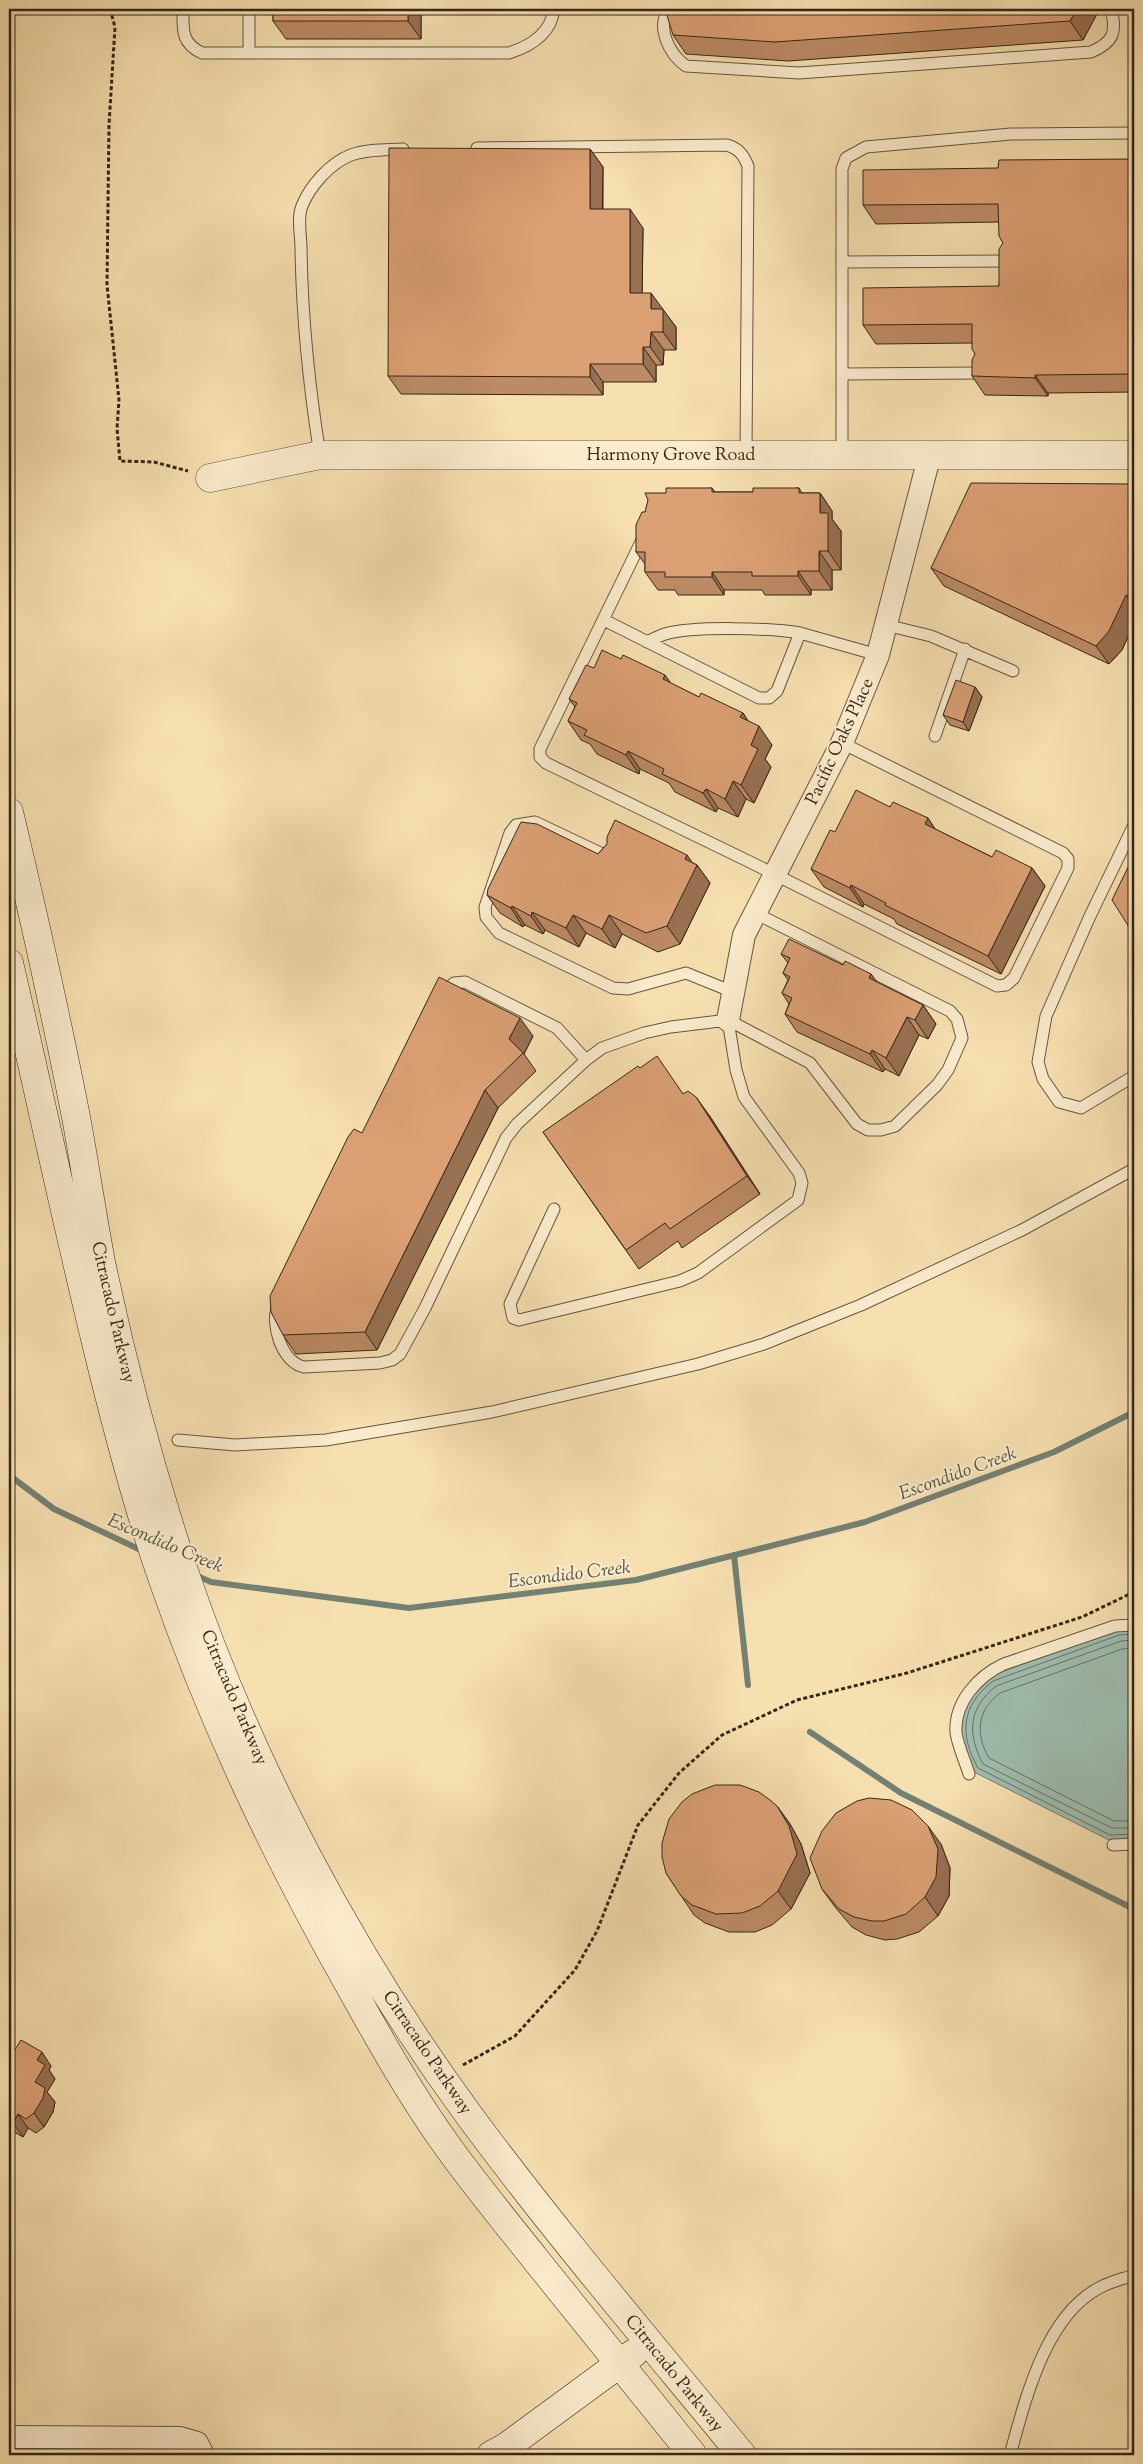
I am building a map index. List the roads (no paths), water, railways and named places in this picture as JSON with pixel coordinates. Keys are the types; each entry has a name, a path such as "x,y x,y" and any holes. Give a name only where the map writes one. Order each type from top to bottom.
{"main road":[{"name":"Harmony Grove Road","path":"210,478 320,455 1134,455"},
{"name":"Citracado Parkway","path":"9,812 42,951 76,1119 163,1582 196,1670 238,1768 318,1930 399,2073 450,2149 693,2455"},
{"name":"Citracado Parkway","path":"9,963 85,1298 144,1483 186,1576 219,1663 265,1769 301,1842 347,1925 400,2014 442,2076 515,2175 742,2455"},
{"path":"490,2455 506,2447 649,2341"}],"street":[{"name":"Pacific Oaks Place","path":"728,1020 744,935 842,743 878,655 930,454"},
{"path":"9,2437 180,2438 197,2443 203,2455"}],"lane":[{"path":"183,9 183,29 186,40 192,48 202,53 509,53 525,48 538,39 548,27 554,9"},
{"path":"249,9 249,53"},
{"path":"670,9 663,21 663,30 674,55 686,66 799,73 1092,52 1102,47 1111,38 1116,26 1111,9"},
{"path":"842,454 842,169 846,158 860,149 1011,134 1134,134"},
{"path":"461,149 726,145 736,148 744,155 748,166 746,454"},
{"path":"320,455 311,396 302,300 300,208 313,187 330,169 350,155 372,150 411,149"},
{"path":"842,262 1008,261"},
{"path":"842,374 980,373"},
{"path":"649,526 540,749 540,757 546,764 750,862 774,876 997,986 1006,985 1014,978 1068,868 1068,859 1063,853 842,743"},
{"path":"604,620 759,698 769,698 777,691 800,633"},
{"path":"886,625 931,636 965,648 1013,671"},
{"path":"648,642 665,634 684,630 782,630 800,633 878,655"},
{"path":"936,736 965,648"},
{"path":"612,859 535,822 516,825 510,833 485,907 486,917 499,933 613,988 628,989 686,973 733,992"},
{"path":"1134,825 1090,916 1046,1016 1038,1062 1043,1079 1059,1102 1081,1108 1134,1076"},
{"path":"282,1294 274,1321 288,1359 295,1365 304,1367 380,1363 392,1360 400,1354 425,1308 506,1138 517,1124 586,1060 602,1048 644,1033 671,1027 728,1020 810,1063 857,1124 868,1130 881,1130 895,1126 937,1085 948,1070 962,1038 957,1019 950,1011 755,913"},
{"path":"436,1007 445,989 454,983 465,982 557,1028 586,1060"},
{"path":"554,1209 510,1304 513,1318 519,1320 680,1281 698,1273 798,1200 802,1183 799,1173 744,1097 736,1070 728,1020"},
{"path":"178,1440 235,1445 335,1439 492,1412 698,1364 764,1344 861,1305 1022,1230 1134,1169"},
{"path":"969,1774 956,1734 957,1722 970,1689 988,1672 1004,1664 1115,1626 1134,1625"},
{"path":"1113,1845 1134,1844"},
{"path":"1010,2455 1022,2412 1054,2330 1074,2308 1098,2288 1134,2275"}],"water":[{"path":"1134,1629 1134,1839 1109,1840 974,1772 960,1738 960,1726 964,1708 974,1690 990,1676 1119,1630"}],"waterway":[{"name":"Escondido Creek","path":"195,1575 211,1582 409,1608 636,1580 865,1522 1054,1452 1134,1412"},
{"name":"Escondido Creek","path":"9,1475 54,1509 145,1552"},
{"path":"734,1555 748,1685"},
{"path":"810,1732 901,1793 1134,1909"}]}
